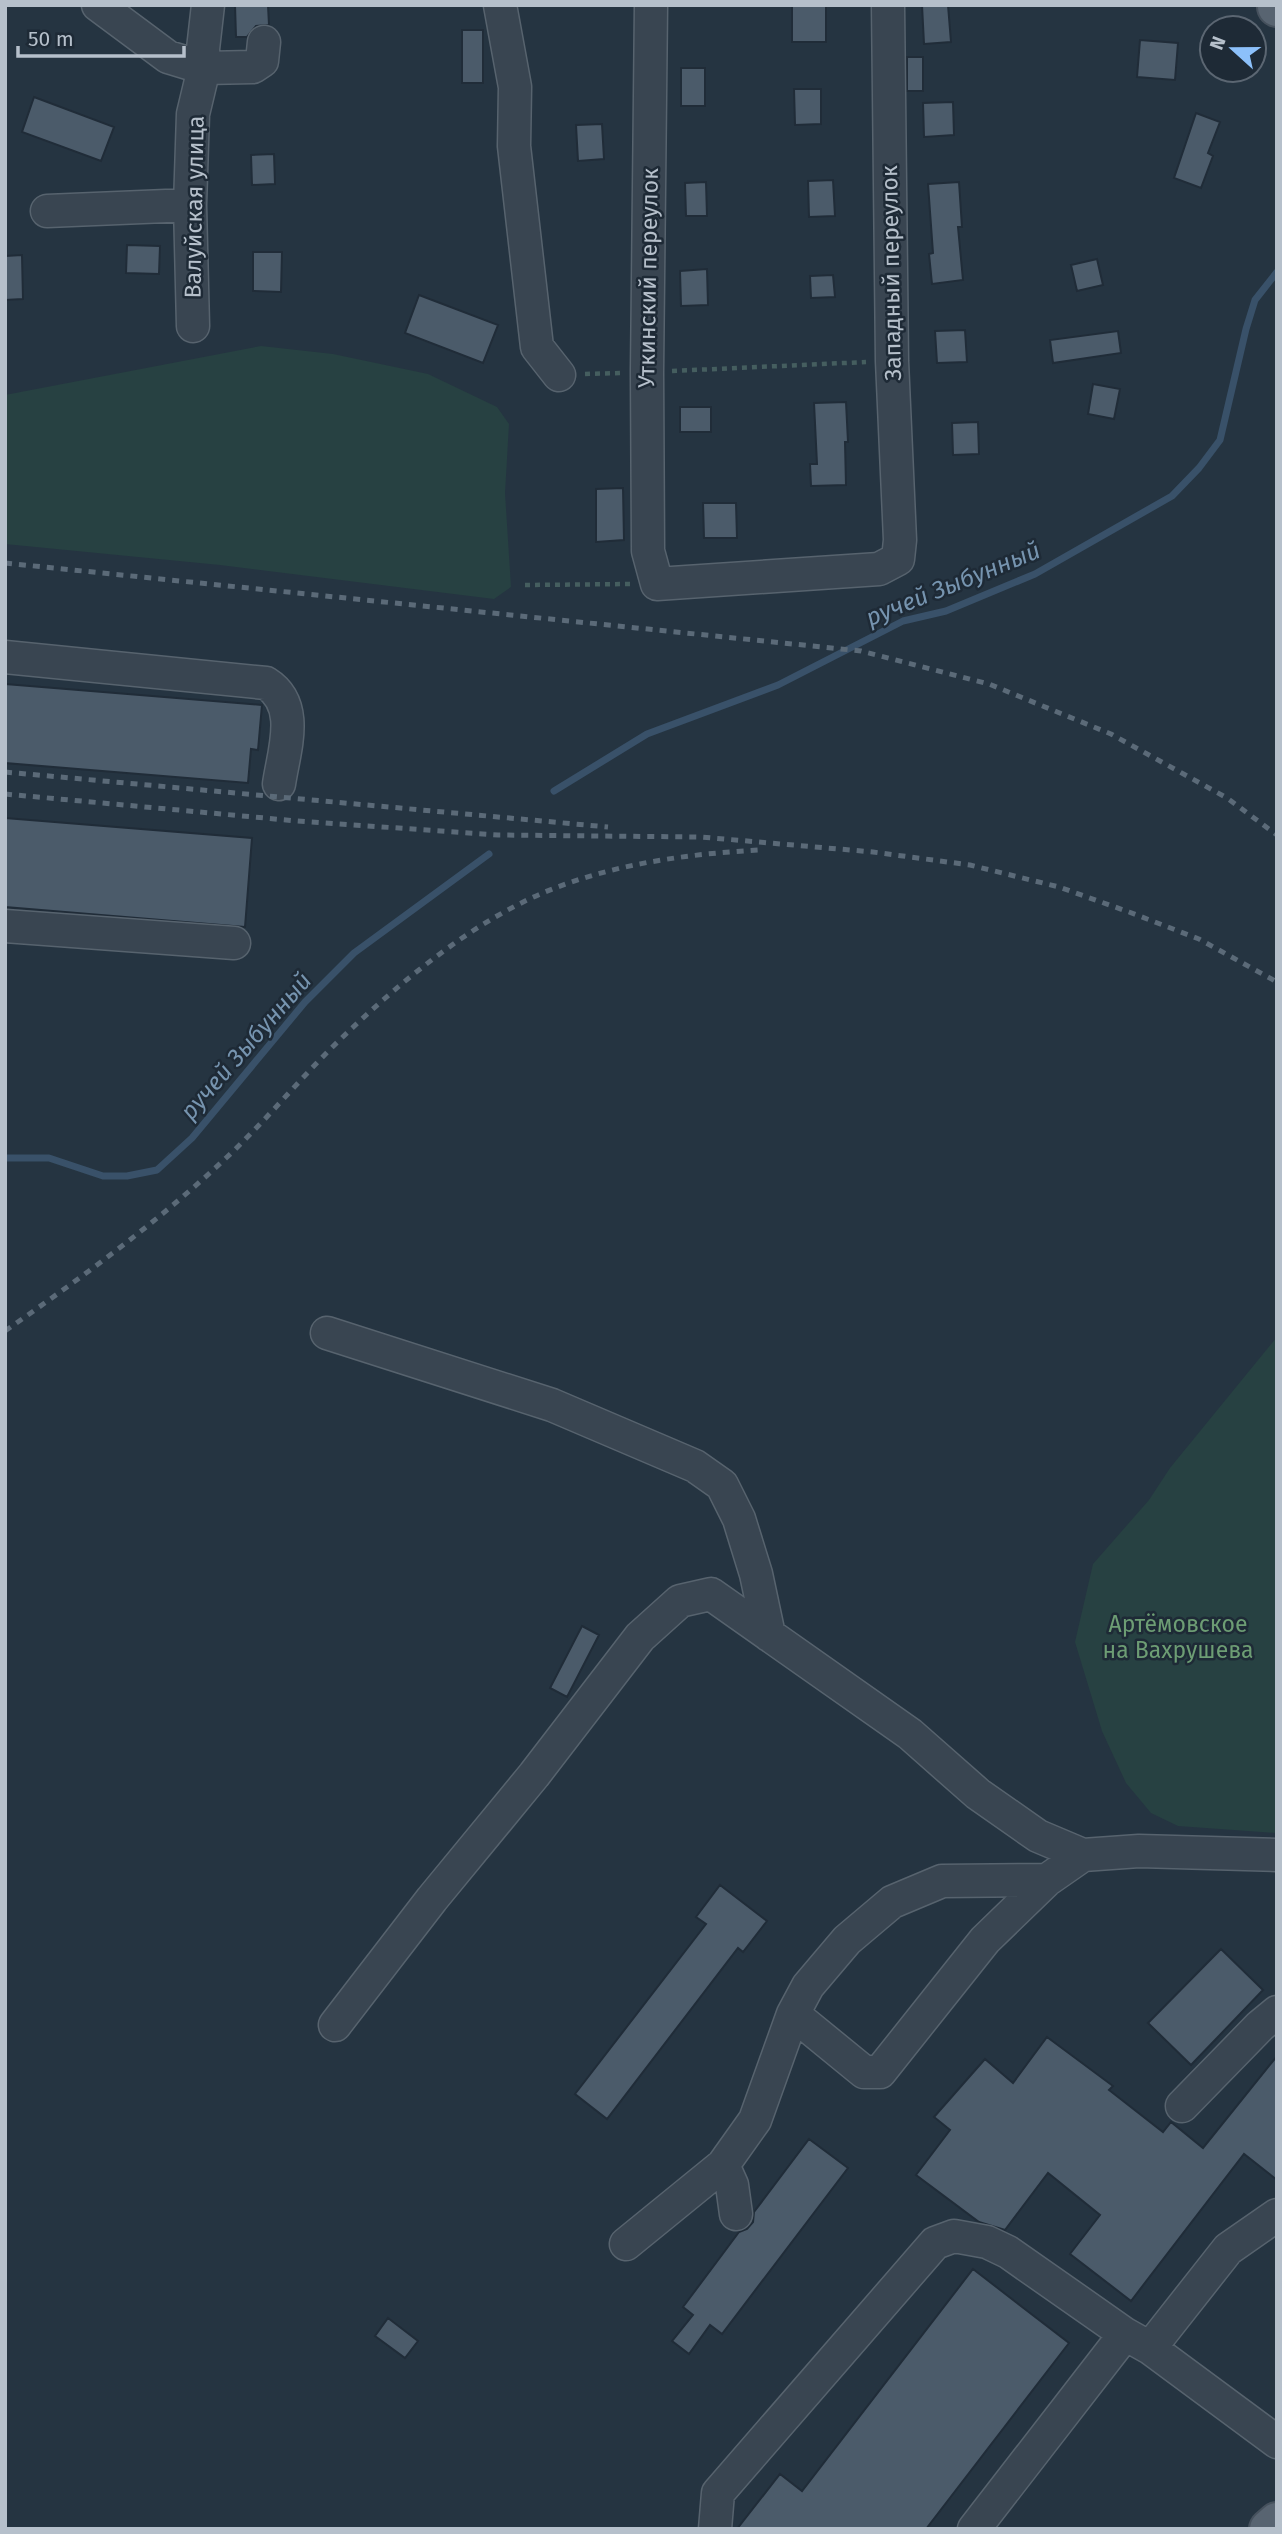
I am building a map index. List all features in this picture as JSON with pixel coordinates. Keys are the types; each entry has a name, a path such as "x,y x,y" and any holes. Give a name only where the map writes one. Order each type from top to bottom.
{"main road":[{"path":"1269,2529 1277,2522"}],"street":[{"path":"98,5 168,57 204,68 253,67 262,61 264,42"},
{"name":"Валуйская улица","path":"193,326 190,205 193,114 204,68 203,49 208,5"},
{"path":"500,5 515,87 514,146 537,347 559,375"},
{"name":"Уткинский переулок","path":"651,5 648,551 657,584"},
{"name":"Западный переулок","path":"657,584 879,569 898,559 900,540 892,361 888,5"},
{"path":"47,211 190,205"},
{"path":"5,657 266,683 278,691 289,716 279,784"},
{"path":"5,926 234,943"},
{"path":"327,1333 552,1405 695,1466 722,1485 739,1519 756,1574 769,1635"},
{"path":"335,2025 432,1899 534,1776 640,1637 680,1601 711,1594 910,1734 978,1794 1038,1836 1083,1855 1139,1851 1277,1855"},
{"path":"793,2014 864,2072 880,2072 985,1940 1025,1898 1083,1855"},
{"path":"626,2244 723,2165 755,2120 793,2014 808,1986 847,1940 892,1902 942,1881 1047,1880"},
{"path":"1182,2106 1277,2012"},
{"path":"723,2165 732,2185 736,2214"},
{"path":"975,2529 1137,2341 1228,2249 1277,2215"},
{"path":"715,2529 718,2493 935,2243 954,2236 987,2242 1008,2252 1277,2442"}],"path":[{"path":"559,375 892,361"},
{"path":"525,585 657,584"}],"green space":[{"path":"261,346 333,354 428,374 497,407 509,424 505,493 511,587 494,599 220,565 5,544 5,395"},
{"name":"Артёмовское на Вахрушева","path":"1277,1337 1277,1833 1178,1826 1151,1813 1126,1783 1102,1731 1075,1642 1093,1564 1149,1500 1170,1468"}],"building":[{"path":"235,5 268,5 269,25 256,26 247,37 236,37"},
{"path":"792,5 826,5 826,42 792,42"},
{"path":"922,5 948,5 951,42 924,44"},
{"path":"462,30 483,30 483,83 462,83"},
{"path":"1140,40 1178,43 1175,80 1137,77"},
{"path":"907,57 923,57 923,91 907,91"},
{"path":"681,68 705,68 705,106 681,106"},
{"path":"794,89 821,89 821,124 795,125"},
{"path":"34,97 114,127 101,161 22,132"},
{"path":"953,102 954,135 924,137 923,103"},
{"path":"1196,113 1220,122 1208,153 1213,156 1201,188 1174,178"},
{"path":"602,124 604,159 578,161 576,125"},
{"path":"274,154 275,184 252,185 251,155"},
{"path":"833,180 835,216 809,217 808,181"},
{"path":"706,182 707,216 686,216 685,183"},
{"path":"959,182 962,227 958,227 963,280 932,284 929,254 933,253 928,184"},
{"path":"127,245 160,246 159,274 126,273"},
{"path":"253,252 282,252 281,292 253,291"},
{"path":"22,255 23,299 5,300 5,256"},
{"path":"1097,259 1103,285 1077,291 1071,265"},
{"path":"707,269 708,305 681,306 680,271"},
{"path":"833,275 835,297 811,298 810,276"},
{"path":"419,295 498,325 483,363 405,333"},
{"path":"965,330 967,362 937,363 935,331"},
{"path":"1118,331 1121,353 1053,363 1050,340"},
{"path":"1093,384 1120,389 1114,419 1088,414"},
{"path":"846,402 846,485 811,486 810,464 817,464 814,403"},
{"path":"680,407 711,407 711,432 680,432"},
{"path":"978,422 979,454 953,455 952,423"},
{"path":"623,488 624,540 596,542 596,489"},
{"path":"703,503 736,503 737,538 704,538"},
{"path":"5,684 262,705 258,750 251,749 248,783 5,763"},
{"path":"5,818 252,838 245,927 5,907"},
{"path":"582,1626 599,1635 567,1697 550,1688"},
{"path":"720,1885 767,1921 743,1952 738,1948 607,2119 575,2094 706,1924 696,1917"},
{"path":"1221,1949 1263,1990 1191,2065 1148,2023"},
{"path":"1047,2037 1113,2086 1109,2090 1163,2132 1171,2122 1203,2148 1277,2056 1277,2180 1244,2154 1131,2301 1070,2254 1100,2215 1048,2173 1005,2230 979,2222 916,2175 950,2130 934,2117 985,2059 1013,2083"},
{"path":"809,2139 848,2168 722,2334 710,2325 689,2354 672,2341 693,2315 683,2307 739,2232 747,2229 753,2222 754,2212"},
{"path":"973,2269 1069,2343 926,2529 737,2529 780,2474 802,2491"},
{"path":"388,2318 418,2341 405,2358 375,2336"}],"waterway":[{"name":"ручей Зыбунный","path":"554,791 647,734 778,685 903,621 946,611 1035,574 1172,496 1199,468 1220,440 1255,300 1277,272"},
{"name":"ручей Зыбунный","path":"5,1158 49,1158 103,1176 127,1176 157,1170 192,1138 305,1002 354,953 489,854"}],"railway":[{"path":"5,563 861,651 989,684 1111,734 1227,798 1277,835"},
{"path":"5,772 608,827"},
{"path":"5,794 297,821 498,835 701,837 873,852 970,865 1059,887 1129,912 1199,939 1277,982"},
{"path":"5,1331 90,1270 200,1182 242,1143 332,1047 370,1011 419,970 471,932 527,900 604,872 681,857 758,850"}]}
